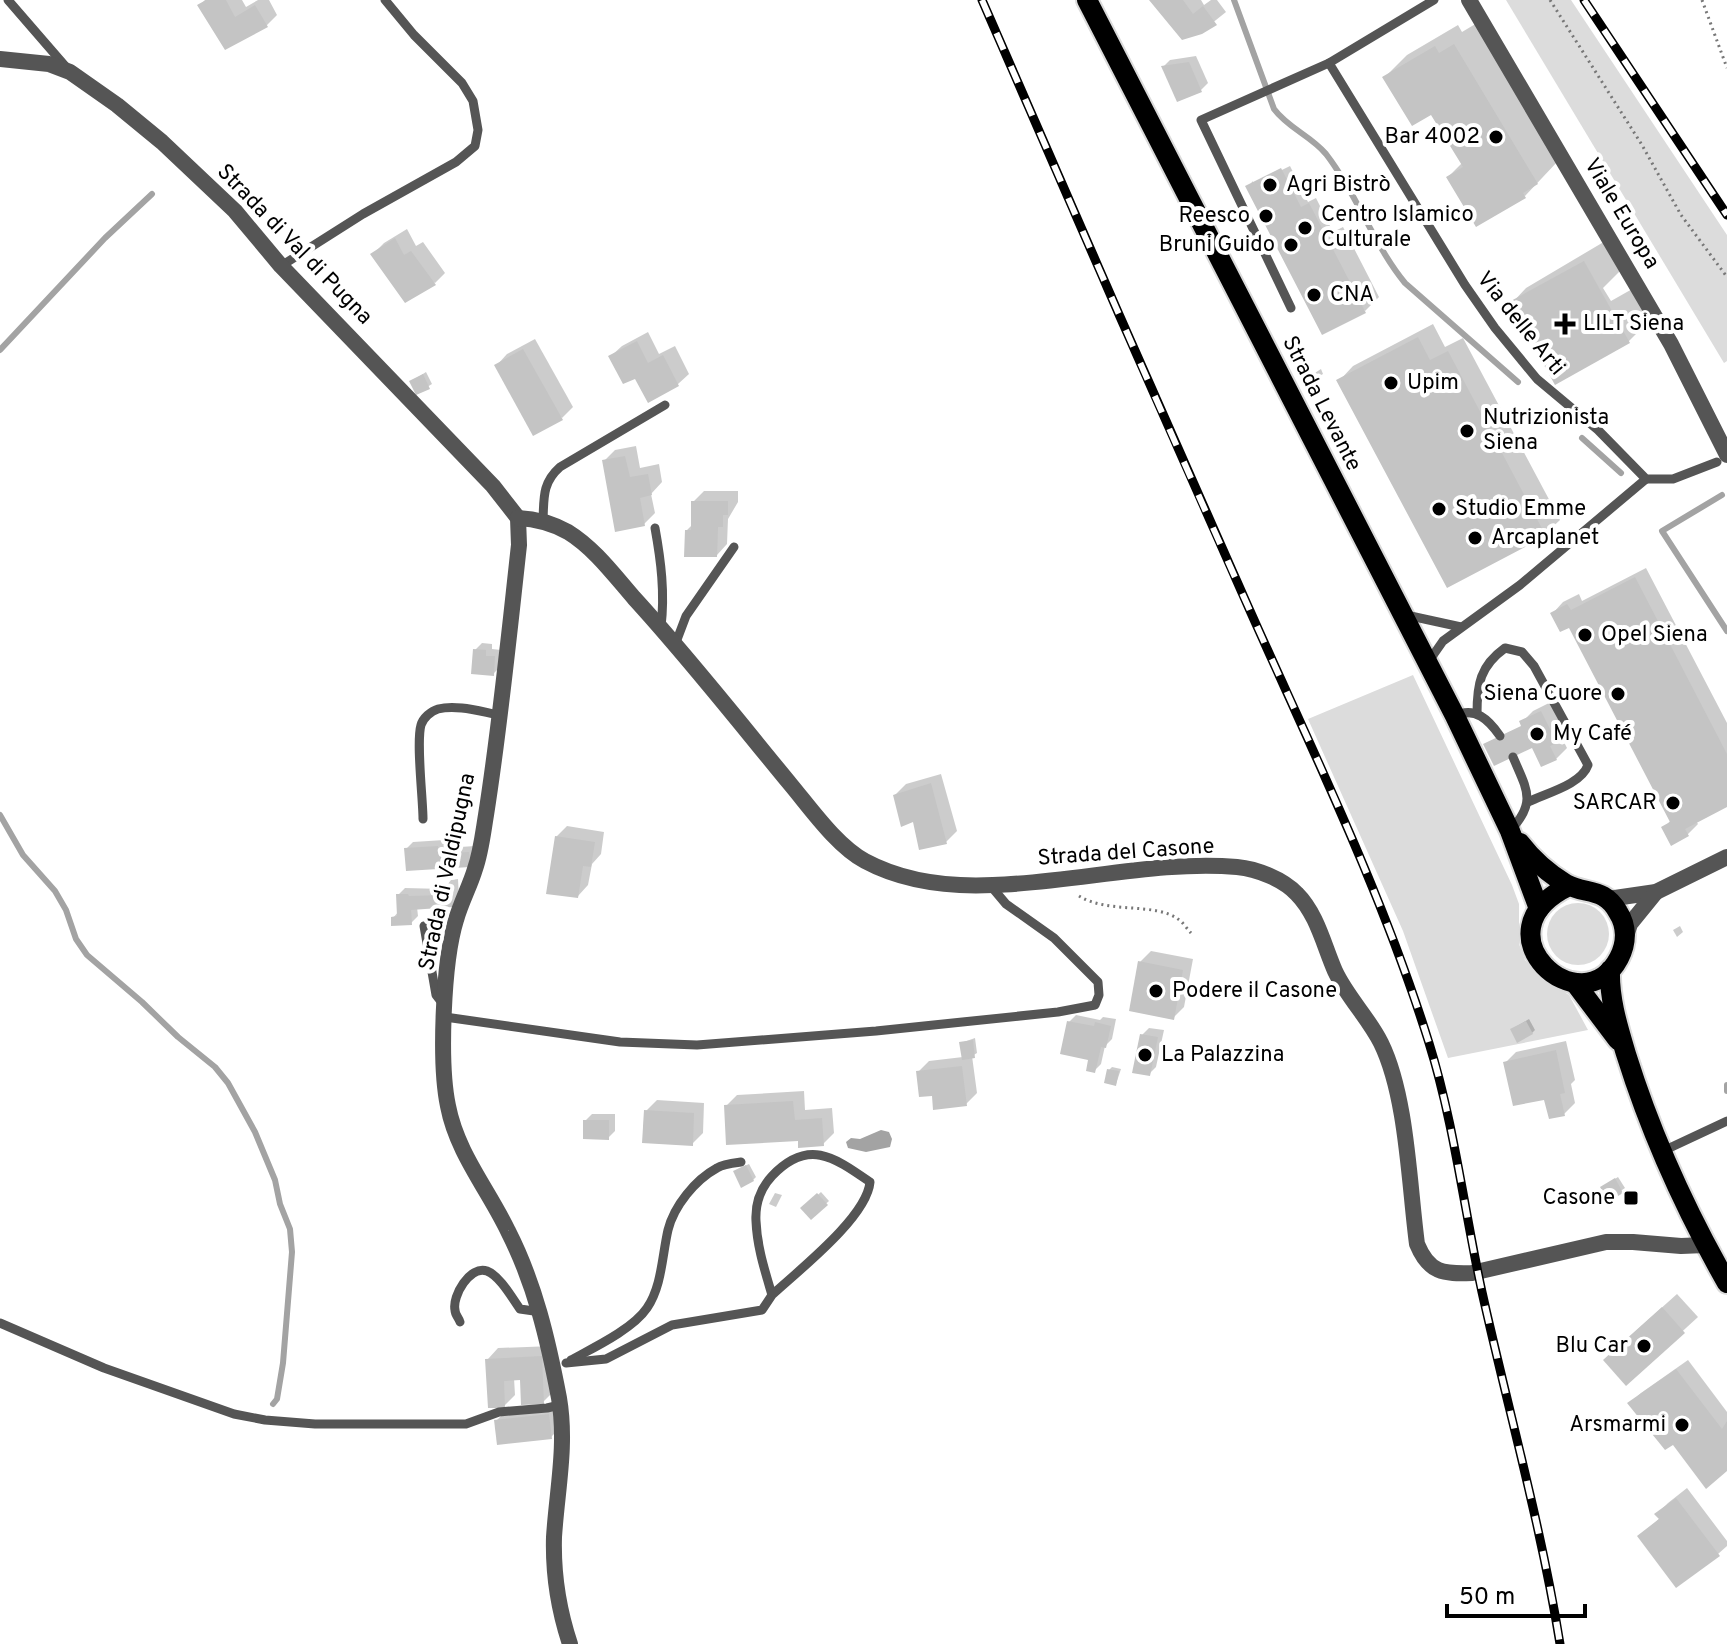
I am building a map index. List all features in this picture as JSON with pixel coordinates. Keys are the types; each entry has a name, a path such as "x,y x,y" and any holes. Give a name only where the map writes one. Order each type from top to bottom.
{"main road":[{"name":"Strada Levante","path":"1087,0 1455,716 1510,831 1539,909 1531,930 1534,953 1554,977 1575,983 1625,1050"},
{"name":"Strada Levante","path":"1510,831 1541,866 1569,886 1591,890 1608,899"},
{"path":"1539,909 1553,895 1569,886"},
{"path":"1575,983 1597,979 1610,970 1620,957 1625,941 1624,922 1608,899"},
{"name":"Strada Levante","path":"1610,970 1617,1025 1641,1101 1705,1245 1727,1283"}],"street":[{"name":"Viale Europa","path":"1469,0 1664,332 1722,453"},
{"name":"Strada di Val di Pugna","path":"0,59 49,64 70,72 162,142 235,211 281,266 480,471 518,518"},
{"name":"Strada del Casone","path":"518,518 543,521 570,533 590,549 661,627 825,826 860,859 892,875 927,882 990,885 1178,867 1240,867 1275,878 1296,893 1309,911 1341,983 1365,1013 1382,1043 1392,1070 1399,1096 1417,1244 1423,1258 1433,1269 1453,1274 1472,1273 1619,1241 1705,1245"},
{"name":"Strada di Valdipugna","path":"518,518 519,545 500,715 476,866 455,921 448,964 444,1082 455,1132 526,1270 560,1366 563,1455 554,1539 559,1602 570,1644"},
{"path":"1608,899 1656,892 1727,857"},
{"path":"1625,941 1630,924 1656,892"}],"lane":[{"path":"8,0 70,72"},
{"path":"281,266 363,214 456,162 475,146 478,130 473,101 462,83 414,35 385,0"},
{"path":"1291,308 1201,120 1329,63 1434,0"},
{"name":"Via delle Arti","path":"1329,63 1465,285 1495,328 1537,379 1598,430 1646,479"},
{"path":"543,521 544,489 549,477 560,467 665,405"},
{"path":"1427,664 1438,647 1461,627 1485,613 1529,578 1646,479 1673,479 1722,453"},
{"path":"655,528 661,563 661,627"},
{"path":"675,645 686,616 734,547"},
{"path":"1402,614 1461,627"},
{"path":"1477,714 1478,685 1487,664 1505,648 1522,652 1534,666 1588,765 1582,776 1528,802"},
{"path":"423,819 420,742 421,725 427,716 438,709 449,708 500,715"},
{"path":"1455,716 1467,712 1477,714 1486,719 1500,736"},
{"path":"1510,831 1524,814 1528,802 1513,757"},
{"path":"424,926 436,995 445,1012 632,1043 697,1045 906,1028 1058,1012 1095,1005 1099,995 1098,982 1054,938 1006,904 990,885"},
{"path":"1663,1151 1724,1123"},
{"path":"560,1366 606,1359 672,1325 762,1310 772,1295 842,1230 869,1194 870,1182 836,1159 809,1154 787,1160 760,1189 756,1220 761,1258 772,1295"},
{"path":"560,1366 638,1320 649,1306 657,1287 669,1226 683,1199 702,1178 719,1166 741,1162"},
{"path":"460,1322 455,1310 456,1297 472,1273 481,1269 491,1272 520,1309 541,1312"},
{"path":"0,1323 104,1368 234,1414 265,1420 315,1424 466,1424 499,1412 560,1405"}],"path":[{"path":"1550,0 1642,145 1681,215 1727,277"},
{"path":"1702,0 1727,68"},
{"path":"1055,881 1088,902 1165,913 1179,919 1191,933"}],"shaded area":[{"path":"1506,0 1571,0 1727,235 1727,361 1724,363"},
{"path":"1413,675 1512,885 1519,904 1519,944 1525,960 1538,975 1569,995 1588,1030 1448,1058 1403,931 1308,719"},
{"path":"1572,903 1584,903 1600,912 1607,922 1607,946 1600,956 1584,965 1572,965 1552,951 1547,940 1547,928 1561,908"},
{"path":"881,1130 889,1132 892,1139 890,1147 866,1152 848,1148 846,1142 851,1138 860,1139"}],"building":[{"path":"206,0 226,0 235,17 255,5 268,27 225,50 197,5"},
{"path":"1149,0 1183,0 1193,14 1203,6 1217,25 1182,40"},
{"path":"1454,44 1538,184 1523,193 1526,198 1476,227 1446,177 1463,167 1431,115 1412,126 1382,77 1435,46 1439,53"},
{"path":"1189,62 1202,92 1177,102 1161,66"},
{"path":"1281,168 1301,207 1309,203 1366,313 1322,335 1245,186"},
{"path":"395,238 404,255 411,251 436,285 405,303 370,254"},
{"path":"1584,261 1630,343 1555,385 1509,302"},
{"path":"1418,337 1430,360 1448,351 1546,536 1447,588 1336,380"},
{"path":"637,341 648,363 663,355 679,386 648,403 635,379 623,384 608,356"},
{"path":"523,349 563,420 533,436 494,365"},
{"path":"423,374 430,389 416,395 409,381"},
{"path":"625,456 630,477 648,474 652,495 640,498 645,526 615,532 602,460"},
{"path":"691,501 728,501 728,515 723,515 723,527 718,527 717,557 684,557 685,530 691,530"},
{"path":"1635,577 1727,754 1727,807 1685,829 1689,836 1671,846 1661,827 1670,822 1569,628 1560,632 1550,613 1567,604 1571,610"},
{"path":"473,649 486,650 486,656 495,656 494,676 471,674"},
{"path":"1541,711 1557,743 1550,746 1557,760 1541,767 1532,748 1494,766 1483,744 1521,726 1519,721"},
{"path":"931,783 947,844 919,850 913,822 901,827 893,795"},
{"path":"555,836 595,842 591,867 583,866 578,898 546,894"},
{"path":"438,846 439,854 469,852 470,867 406,871 404,848"},
{"path":"452,885 453,907 411,910 412,925 391,926 391,917 397,916 396,894 443,895 442,886"},
{"name":"Podere il Casone","path":"1138,961 1183,970 1174,1020 1129,1011"},
{"path":"1067,1021 1111,1026 1106,1048 1101,1047 1095,1073 1086,1071 1088,1060 1060,1054"},
{"path":"1526,1021 1533,1034 1517,1043 1510,1029"},
{"name":"La Palazzina","path":"1140,1034 1158,1037 1150,1076 1132,1073"},
{"path":"973,1040 975,1058 962,1060 959,1042"},
{"path":"1556,1050 1565,1093 1560,1094 1565,1116 1549,1119 1544,1100 1513,1106 1503,1062"},
{"path":"962,1066 967,1106 933,1110 932,1096 919,1097 916,1071"},
{"path":"1107,1069 1119,1071 1116,1086 1104,1083"},
{"path":"793,1101 795,1120 822,1118 824,1146 798,1148 798,1141 726,1145 724,1105"},
{"path":"644,1110 694,1113 693,1146 642,1143"},
{"path":"583,1120 609,1120 609,1140 583,1139"},
{"path":"746,1165 754,1181 741,1188 733,1171"},
{"path":"1615,1178 1623,1193 1608,1202 1600,1187"},
{"path":"817,1193 828,1205 811,1220 800,1208"},
{"name":"Blu Car","path":"1662,1307 1685,1333 1626,1386 1603,1360"},
{"path":"542,1356 544,1404 521,1405 520,1380 504,1381 505,1408 488,1408 485,1359"},
{"name":"Arsmarmi","path":"1676,1369 1722,1429 1727,1421 1727,1471 1706,1489 1673,1445 1665,1450 1627,1403"},
{"path":"549,1414 552,1439 497,1445 494,1420"},
{"path":"1676,1498 1720,1556 1676,1588 1637,1536 1659,1519 1654,1514"}],"waterway":[{"path":"1234,0 1274,109 1326,154 1405,283 1518,382"},
{"path":"0,350 105,238 152,194"},
{"path":"1582,438 1621,473"},
{"path":"1722,495 1662,531 1727,631"},
{"path":"0,815 23,855 55,891 66,910 76,939 87,955 215,1067 228,1083 255,1132 275,1180 290,1229 292,1252 283,1363 277,1399 273,1404"},
{"path":"1727,1085 1727,1091"}],"railway":[{"path":"982,0 1368,876 1410,987 1438,1073 1482,1292 1534,1511 1560,1644"},
{"path":"1584,0 1727,215"}],"place":[{"name":"Bar 4002","path":"1496,137"},
{"name":"Agri Bistrò","path":"1270,185"},
{"name":"Reesco","path":"1266,216"},
{"name":"Centro Islamico Culturale","path":"1305,228"},
{"name":"Bruni Guido","path":"1291,245"},
{"name":"CNA","path":"1314,295"},
{"name":"LILT Siena","path":"1565,324"},
{"name":"Upim","path":"1391,383"},
{"name":"Nutrizionista Siena","path":"1467,431"},
{"name":"Studio Emme","path":"1439,509"},
{"name":"Arcaplanet","path":"1475,538"},
{"name":"Opel Siena","path":"1585,635"},
{"name":"Siena Cuore","path":"1618,694"},
{"name":"My Café","path":"1537,734"},
{"name":"SARCAR","path":"1673,803"},
{"name":"Podere il Casone","path":"1156,991"},
{"name":"La Palazzina","path":"1145,1055"},
{"name":"Casone","path":"1631,1198"},
{"name":"Blu Car","path":"1644,1346"},
{"name":"Arsmarmi","path":"1682,1425"}]}
